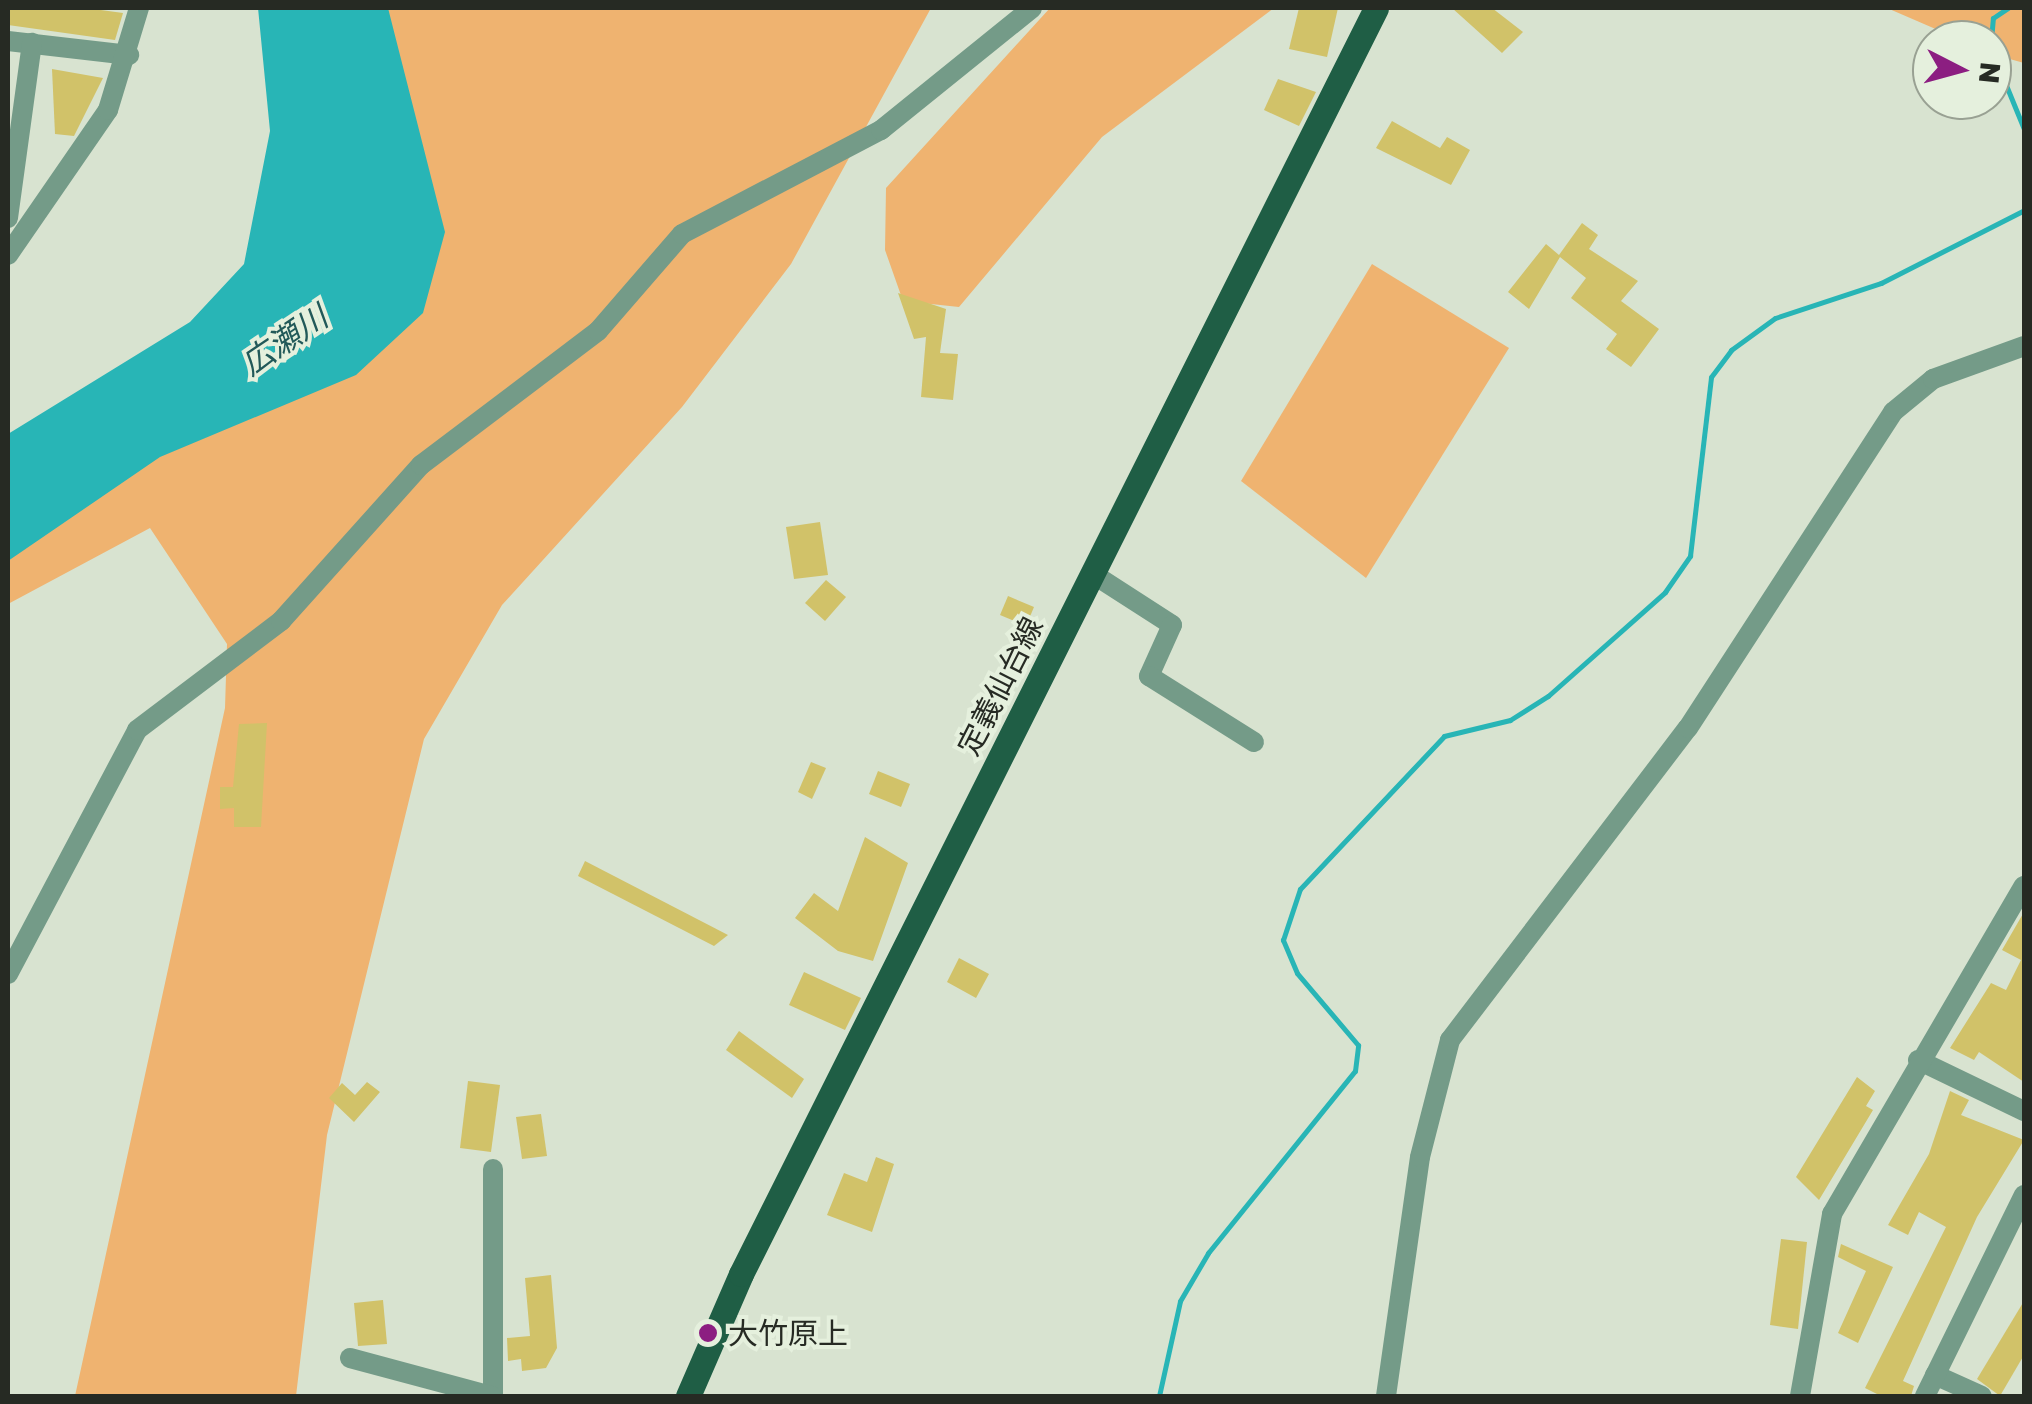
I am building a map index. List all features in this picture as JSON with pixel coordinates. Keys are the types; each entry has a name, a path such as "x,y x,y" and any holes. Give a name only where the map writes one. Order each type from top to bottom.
{"main road":[{"name":"定義仙台線","path":"688,1396 1376,8"}],"street":[{"path":"8,255 88,146 129,55 139,8"},
{"path":"8,974 137,730 281,621 421,465 598,331 682,234 881,130 1032,8"},
{"path":"8,40 129,55"},
{"path":"8,218 32,43"},
{"path":"1386,1396 1420,1157 1450,1040 1688,728 1881,427 1933,379 2024,346"},
{"path":"1093,574 1172,625 1149,676 1254,742"},
{"path":"1800,1396 1832,1214 1918,1060 2024,886"},
{"path":"1918,1060 2024,1111"},
{"path":"350,1358 493,1396 492,1169"},
{"path":"1924,1396 2024,1195"},
{"path":"1935,1375 1982,1396"}],"shaded area":[{"path":"298,8 931,8 791,264 682,407 502,605 424,739 327,1135 296,1396 75,1396 225,708 227,644 150,528 8,604 8,434 105,397 247,301"},
{"path":"1050,8 1274,8 1102,137 959,307 903,301 885,250 886,188"},
{"path":"1887,8 2024,8 2024,63 2012,60 2012,20 1915,20"},
{"path":"1372,264 1509,348 1366,578 1241,481"}],"water":[{"name":"広瀬川","path":"258,8 388,8 445,232 423,313 356,375 160,457 8,561 8,434 190,322 244,264 270,131"}],"building":[{"path":"8,8 86,8 123,13 115,40 8,25"},
{"path":"1299,8 1338,8 1327,57 1289,49"},
{"path":"1452,8 1492,8 1523,32 1502,53"},
{"path":"52,69 103,78 74,136 55,134"},
{"path":"1278,79 1316,92 1299,126 1264,110"},
{"path":"1392,121 1440,148 1447,137 1470,150 1451,185 1376,148"},
{"path":"1582,223 1598,235 1589,249 1638,281 1621,301 1659,329 1631,367 1606,349 1617,334 1571,298 1586,278 1560,257 1529,309 1508,292 1546,244 1559,255"},
{"path":"898,293 946,309 940,353 958,354 953,400 921,397 926,337 914,339"},
{"path":"820,522 828,575 794,579 786,527"},
{"path":"826,580 846,597 825,621 805,603"},
{"path":"1008,596 1034,607 1026,626 1000,615"},
{"path":"267,723 261,827 234,827 234,808 220,809 220,787 233,787 239,724"},
{"path":"811,762 826,768 812,799 798,792"},
{"path":"878,771 910,784 901,807 869,794"},
{"path":"865,837 908,863 873,961 838,951 795,918 814,893 838,911"},
{"path":"585,861 728,935 714,946 578,876"},
{"path":"2024,912 2024,1082 1979,1052 1974,1060 1950,1048 1991,983 2006,990 2021,960 2002,950"},
{"path":"959,958 989,974 976,998 947,982"},
{"path":"804,972 861,998 845,1030 789,1005"},
{"path":"739,1031 804,1079 792,1098 726,1050"},
{"path":"1857,1077 1875,1091 1866,1106 1873,1110 1819,1200 1796,1177"},
{"path":"468,1081 500,1085 491,1152 460,1148"},
{"path":"367,1082 380,1092 354,1122 329,1098 342,1083 355,1095"},
{"path":"1950,1091 1969,1100 1961,1115 2024,1140 1977,1217 1903,1381 1914,1386 1911,1396 1881,1396 1865,1388 1946,1227 1919,1212 1908,1235 1888,1225 1929,1154"},
{"path":"541,1114 547,1156 522,1159 516,1117"},
{"path":"876,1157 894,1164 872,1232 827,1215 844,1173 867,1182"},
{"path":"1781,1239 1807,1242 1798,1329 1770,1325"},
{"path":"1841,1244 1893,1267 1858,1343 1838,1333 1866,1271 1838,1257"},
{"path":"551,1275 557,1348 546,1368 522,1371 521,1359 508,1361 507,1338 530,1336 525,1278"},
{"path":"383,1300 387,1344 358,1346 354,1303"},
{"path":"2024,1301 2024,1355 2000,1396 1977,1379"}],"waterway":[{"path":"1993,20 2008,8"},
{"path":"2012,100 2024,129"},
{"path":"1159,1396 1180,1301 1208,1253 1355,1071 1358,1045 1297,973 1283,940 1300,889 1444,736 1510,720 1548,696 1665,592 1690,556 1711,377 1731,350 1775,318 1881,283 2024,210"}],"place":[{"name":"大竹原上","path":"708,1333"}]}
